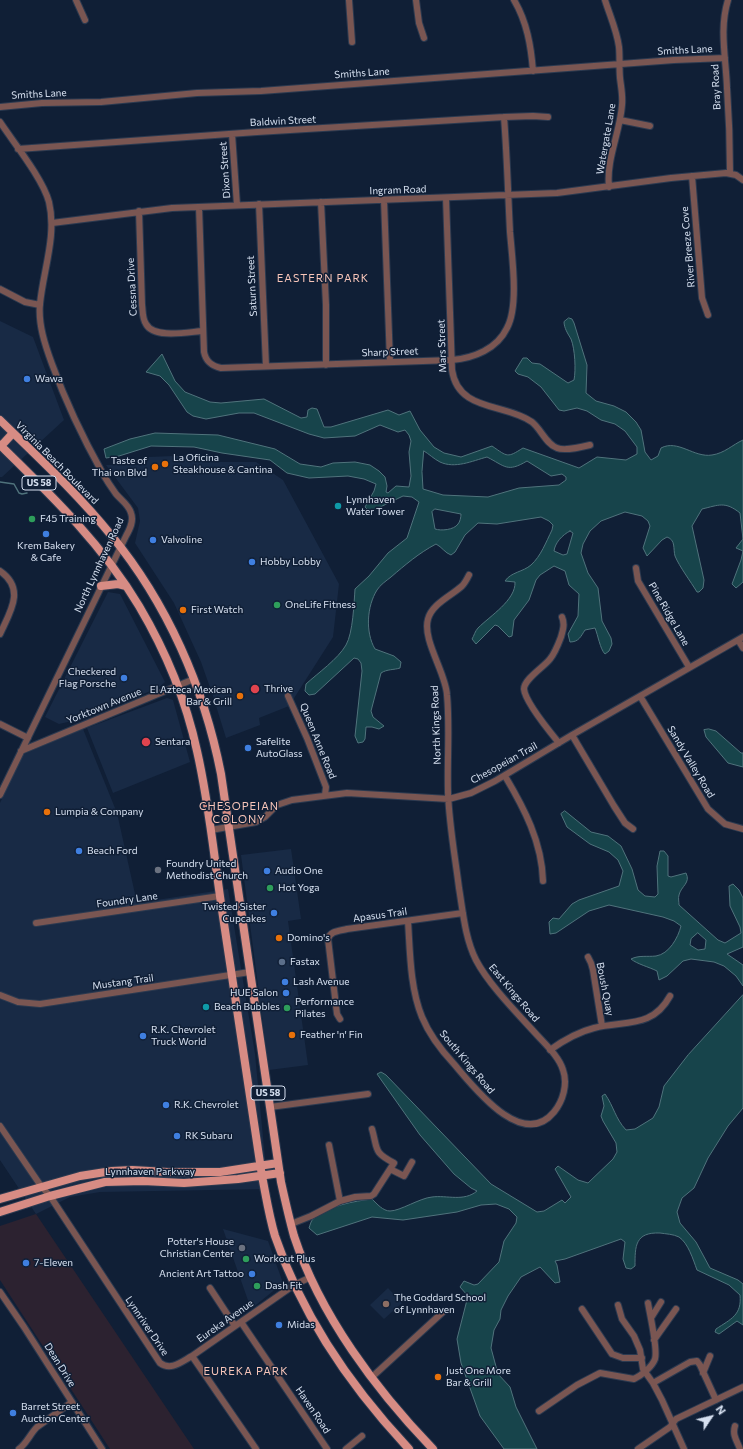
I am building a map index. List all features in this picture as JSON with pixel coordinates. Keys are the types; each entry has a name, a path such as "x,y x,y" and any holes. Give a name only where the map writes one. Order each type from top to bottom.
{"main road":[{"name":"Virginia Beach Boulevard","path":"0,420 82,501 120,547 143,579 161,609 194,679 215,747 229,828 278,1163 291,1224 302,1257 311,1277 338,1328 372,1377 407,1421 434,1449"},
{"path":"0,445 13,433"},
{"name":"US 58","path":"0,445 67,512 112,565 156,637 177,686 189,719 198,753 211,830 260,1166 275,1235 294,1285 317,1328 341,1366 369,1404 409,1449"},
{"path":"101,586 118,584 126,586"},
{"name":"Lynnhaven Parkway","path":"0,1199 41,1186 89,1174 112,1171 220,1172 278,1163"},
{"name":"Lynnhaven Parkway","path":"0,1212 50,1196 105,1182 143,1181 184,1183 280,1173"}],"street":[{"path":"76,0 85,20"},
{"path":"349,0 352,42"},
{"path":"416,0 419,23 424,38"},
{"path":"514,0 527,30 533,71"},
{"name":"Watergate Lane","path":"605,0 617,34 622,101 620,120 608,172 609,187"},
{"name":"Bray Road","path":"728,0 723,20 723,31 730,173"},
{"name":"Smiths Lane","path":"0,107 101,102 198,93 261,91 620,64 725,58"},
{"name":"Baldwin Street","path":"18,149 504,117 548,117"},
{"name":"Sharp Street","path":"199,207 204,356 212,365 221,368 452,360 472,356 486,351 500,338 509,325 513,302 504,117"},
{"path":"620,120 650,126"},
{"name":"North Lynnhaven Road","path":"0,795 112,565 131,524 132,513 103,473 66,399 53,368 41,327 40,305 52,223 49,200 18,149 1,125"},
{"name":"Dixon Street","path":"232,134 237,205"},
{"path":"730,173 743,180"},
{"name":"Ingram Road","path":"52,223 139,211 199,207 509,196 575,192 692,176 730,173"},
{"name":"River Breeze Cove","path":"692,176 702,298 708,315"},
{"name":"Mars Street","path":"446,198 452,360 453,375 456,384 470,399 526,418 537,426 549,443 556,448 566,449 590,445"},
{"path":"384,200 390,362"},
{"path":"321,202 326,305 326,364"},
{"name":"Saturn Street","path":"259,204 266,366"},
{"name":"Cessna Drive","path":"139,211 142,305 145,323 151,330 159,333 203,331"},
{"path":"0,289 24,302 40,305"},
{"name":"Pine Ridge Lane","path":"636,568 638,581 689,667"},
{"path":"0,571 9,579 14,592 13,605 0,634"},
{"name":"North Kings Road","path":"448,799 444,712 446,686 430,642 427,622 431,613 437,606 461,586 469,575"},
{"path":"559,743 540,717 527,696 524,688 529,678 550,660 555,653 564,630 562,617"},
{"path":"740,638 743,648"},
{"name":"Chesopeian Trail","path":"211,830 244,825 260,820 277,805 284,802 325,795 364,793 448,799 471,793 505,776 572,735 740,638"},
{"name":"Yorktown Avenue","path":"21,751 194,679"},
{"name":"Queen Anne Road","path":"288,696 307,738 326,787 325,795"},
{"name":"Sandy Valley Road","path":"640,696 708,809 721,822 743,829"},
{"path":"0,724 28,738"},
{"path":"572,735 625,823 633,829"},
{"path":"505,776 516,794 531,826 540,856 543,881"},
{"name":"East Kings Road","path":"448,799 463,913 472,953 482,970 505,999 559,1062 564,1076 562,1096"},
{"name":"Foundry Lane","path":"36,923 220,896"},
{"name":"Apasus Trail","path":"340,1019 337,1014 328,939 329,935 347,929 463,913"},
{"name":"South Kings Road","path":"408,921 410,954 418,1004 427,1028 445,1054 495,1108 512,1119 522,1123 536,1123 547,1118 555,1110 562,1096"},
{"name":"Boush Quay","path":"588,957 593,970 602,1026"},
{"name":"Mustang Trail","path":"0,995 18,1002 40,1004 232,976 250,972"},
{"path":"550,1050 581,1032 602,1026 641,1020 652,1016 662,1008 670,996"},
{"path":"270,1107 368,1094"},
{"name":"Lynnriver Drive","path":"0,1126 41,1186 50,1196 160,1363 165,1367 173,1367 192,1356"},
{"path":"291,1224 311,1216 340,1201 355,1197 372,1196 374,1194 394,1163 378,1153 372,1129"},
{"path":"329,1145 340,1201"},
{"path":"390,1169 404,1176 412,1162"},
{"name":"Eureka Avenue","path":"192,1356 294,1285 311,1277"},
{"path":"210,1288 235,1326"},
{"name":"Dean Drive","path":"0,1292 102,1449"},
{"path":"651,1318 661,1302"},
{"path":"539,1411 577,1385 600,1373 634,1379 644,1372 654,1361 655,1357 648,1303"},
{"path":"618,1305 622,1319 638,1343 644,1372 653,1383 684,1449"},
{"path":"582,1309 612,1354 623,1358 642,1358"},
{"path":"654,1340 676,1309"},
{"path":"372,1377 444,1311"},
{"name":"Haven Road","path":"241,1322 327,1449"},
{"path":"192,1356 256,1449"},
{"path":"704,1374 710,1356"},
{"path":"653,1383 693,1361 697,1361 716,1400"},
{"path":"638,1449 670,1426 676,1419 743,1387"},
{"path":"19,1449 37,1427 72,1402"},
{"path":"734,1426 734,1437 740,1449"},
{"path":"346,1449 362,1436"}],"shaded area":[{"path":"569,318 572,319 574,323 587,365 586,393 596,401 614,406 626,412 636,422 641,430 645,452 651,460 658,456 661,448 667,446 680,447 699,454 712,455 725,451 743,440 743,539 740,513 735,509 726,505 718,505 702,509 692,526 704,580 703,588 697,592 675,556 673,542 670,538 667,537 662,540 647,556 643,548 650,526 648,521 642,516 625,512 601,521 590,531 583,544 581,553 588,573 598,588 602,621 611,638 612,644 609,651 605,654 600,645 595,628 585,630 578,640 570,642 568,634 578,616 579,594 569,585 565,571 554,566 540,575 536,580 529,600 514,620 512,636 509,637 495,625 476,644 472,639 478,628 507,601 511,595 515,582 505,581 510,576 531,565 535,561 552,530 553,525 549,521 541,517 497,524 478,523 465,535 455,552 451,555 436,544 412,559 383,583 378,588 371,604 368,619 370,635 375,649 394,656 401,662 400,668 381,673 371,711 373,717 384,726 379,729 366,727 365,739 363,742 358,743 355,736 362,671 361,663 358,659 354,658 315,694 309,695 305,691 306,684 333,661 346,645 352,626 355,589 369,576 388,553 407,538 419,502 412,497 403,496 370,512 365,507 374,491 376,484 364,479 348,476 309,478 287,473 270,460 194,447 151,446 119,456 106,458 104,449 130,439 155,433 218,435 275,449 300,464 321,467 333,463 355,462 370,465 385,477 387,486 386,492 388,493 396,486 409,487 411,476 409,452 411,441 405,430 398,432 380,425 355,436 324,438 309,434 254,413 239,413 206,419 193,416 187,412 169,385 160,376 146,372 162,354 175,381 185,392 210,402 221,403 264,399 301,418 307,417 308,410 312,408 317,409 324,427 331,427 388,410 399,415 410,411 420,430 434,447 444,453 461,457 492,446 508,455 523,448 579,468 597,457 626,460 637,454 637,447 625,431 615,424 601,420 587,411 577,408 564,411 559,410 541,387 528,377 518,374 515,371 523,358 527,358 532,363 540,364 568,383 574,380 575,365 573,348 571,339 565,329 564,322","holes":["424,451 440,462 452,465 464,464 487,457 506,467 515,467 527,461 551,476 562,474 566,477 566,480 559,485 519,488 488,497 443,495 423,489 422,472","435,509 461,514 459,523 451,529 435,529 432,512","570,531 573,533 567,554 563,555 554,551 557,542"]},
{"path":"0,321 33,337 64,420 2,477 0,477"},
{"path":"197,455 205,462 256,462 283,480 339,584 333,637 289,706 259,718 260,725 226,738 201,662 174,603 135,543 140,521 138,508 106,465 146,465 149,457"},
{"path":"743,539 743,551 736,548"},
{"path":"743,551 743,582 736,588 732,584"},
{"path":"108,592 120,594 165,682 158,688 81,719 59,724 45,717"},
{"path":"167,698 173,700 190,762 113,793 87,728"},
{"path":"83,729 117,813 137,903 228,889 255,1054 268,1189 100,1192 70,1197 36,1214 0,1160 0,803 22,755"},
{"path":"709,729 716,731 741,753 743,753 743,767 728,763 706,737 704,730"},
{"path":"565,811 591,832 608,836 621,846 632,869 638,890 645,896 655,897 658,894 657,866 660,851 664,851 668,856 668,876 671,877 686,873 687,876 687,882 679,895 679,905 718,940 725,943 741,933 740,927 730,906 729,886 733,884 739,890 743,898 743,947 727,954 743,965 743,986 736,976 724,966 714,962 691,959 683,961 667,976 659,980 657,971 631,959 661,955 669,949 678,935 681,926 674,921 663,917 609,905 589,911 556,933 550,934 549,922 553,918 559,919 572,904 579,900 619,886 623,871 618,860 609,852 590,844 567,827 561,814","holes":["698,933 706,940 705,949 698,950 690,945 691,939"]},
{"path":"291,849 301,919 288,921 308,1065 269,1070 241,855"},
{"path":"743,995 743,1108 728,1126 708,1158 694,1188 682,1198 677,1212 680,1223 696,1242 710,1268 738,1280 743,1284 743,1325 737,1321 719,1334 715,1332 716,1329 731,1319 737,1312 740,1302 740,1295 729,1285 697,1270 685,1243 679,1237 674,1235 652,1233 641,1238 636,1247 635,1266 631,1269 626,1268 623,1259 625,1242 621,1239 565,1259 555,1261 560,1282 555,1283 540,1267 521,1277 508,1296 501,1310 500,1319 494,1330 491,1348 498,1374 510,1387 516,1407 537,1449 504,1449 480,1416 461,1363 457,1339 468,1296 460,1287 464,1281 474,1285 478,1284 499,1262 504,1241 516,1223 517,1217 509,1209 496,1204 481,1205 457,1212 403,1220 372,1217 317,1235 309,1228 312,1220 319,1214 333,1207 349,1203 372,1199 383,1209 390,1211 427,1198 461,1197 477,1191 454,1174 420,1135 377,1074 381,1072 386,1075 491,1184 537,1212 544,1211 562,1200 565,1203 571,1197 555,1169 558,1166 578,1180 588,1183 613,1159 617,1152 616,1143 601,1116 604,1106 602,1096 605,1094 619,1121 626,1130 635,1129 653,1118 659,1107 664,1086 688,1055"},
{"path":"36,1214 194,1449 110,1449 0,1280 0,1226"},
{"path":"223,1229 268,1241 283,1283 251,1309"},
{"name":"The Goddard School of Lynnhaven","path":"388,1288 402,1303 384,1319 370,1305"}],"waterway":[{"path":"0,482 14,484 19,493 27,493"}],"place":[{"name":"Wawa","path":"27,379"},
{"name":"La Oficina Steakhouse & Cantina","path":"165,464"},
{"name":"Taste of Thai on Blvd","path":"155,467"},
{"name":"Lynnhaven Water Tower","path":"338,506"},
{"name":"F45 Training","path":"32,519"},
{"name":"Krem Bakery & Cafe","path":"46,534"},
{"name":"Valvoline","path":"153,540"},
{"name":"Hobby Lobby","path":"252,562"},
{"name":"OneLife Fitness","path":"277,605"},
{"name":"First Watch","path":"183,610"},
{"name":"Checkered Flag Porsche","path":"124,678"},
{"name":"Thrive","path":"255,689"},
{"name":"El Azteca Mexican Bar & Grill","path":"240,696"},
{"name":"Sentara","path":"146,742"},
{"name":"Safelite AutoGlass","path":"248,748"},
{"name":"Lumpia & Company","path":"47,812"},
{"name":"Beach Ford","path":"79,851"},
{"name":"Foundry United Methodist Church","path":"158,870"},
{"name":"Audio One","path":"267,871"},
{"name":"Hot Yoga","path":"270,888"},
{"name":"Twisted Sister Cupcakes","path":"274,913"},
{"name":"Domino's","path":"279,938"},
{"name":"Fastax","path":"282,962"},
{"name":"Lash Avenue","path":"285,982"},
{"name":"HUE Salon","path":"286,993"},
{"name":"Beach Bubbles","path":"206,1007"},
{"name":"Performance Pilates","path":"287,1008"},
{"name":"Feather 'n' Fin","path":"292,1035"},
{"name":"R.K. Chevrolet Truck World","path":"143,1036"},
{"name":"R.K. Chevrolet","path":"166,1105"},
{"name":"RK Subaru","path":"177,1136"},
{"name":"Potter's House Christian Center","path":"242,1248"},
{"name":"Workout Plus","path":"246,1259"},
{"name":"7-Eleven","path":"26,1263"},
{"name":"Ancient Art Tattoo","path":"252,1274"},
{"name":"Dash Fit","path":"257,1286"},
{"name":"The Goddard School of Lynnhaven","path":"386,1304"},
{"name":"Midas","path":"279,1325"},
{"name":"Just One More Bar & Grill","path":"438,1377"},
{"name":"Barret Street Auction Center","path":"13,1413"}],"district":[{"name":"EASTERN PARK","path":"323,278"},
{"name":"CHESOPEIAN COLONY","path":"239,812"},
{"name":"EUREKA PARK","path":"246,1371"}]}
